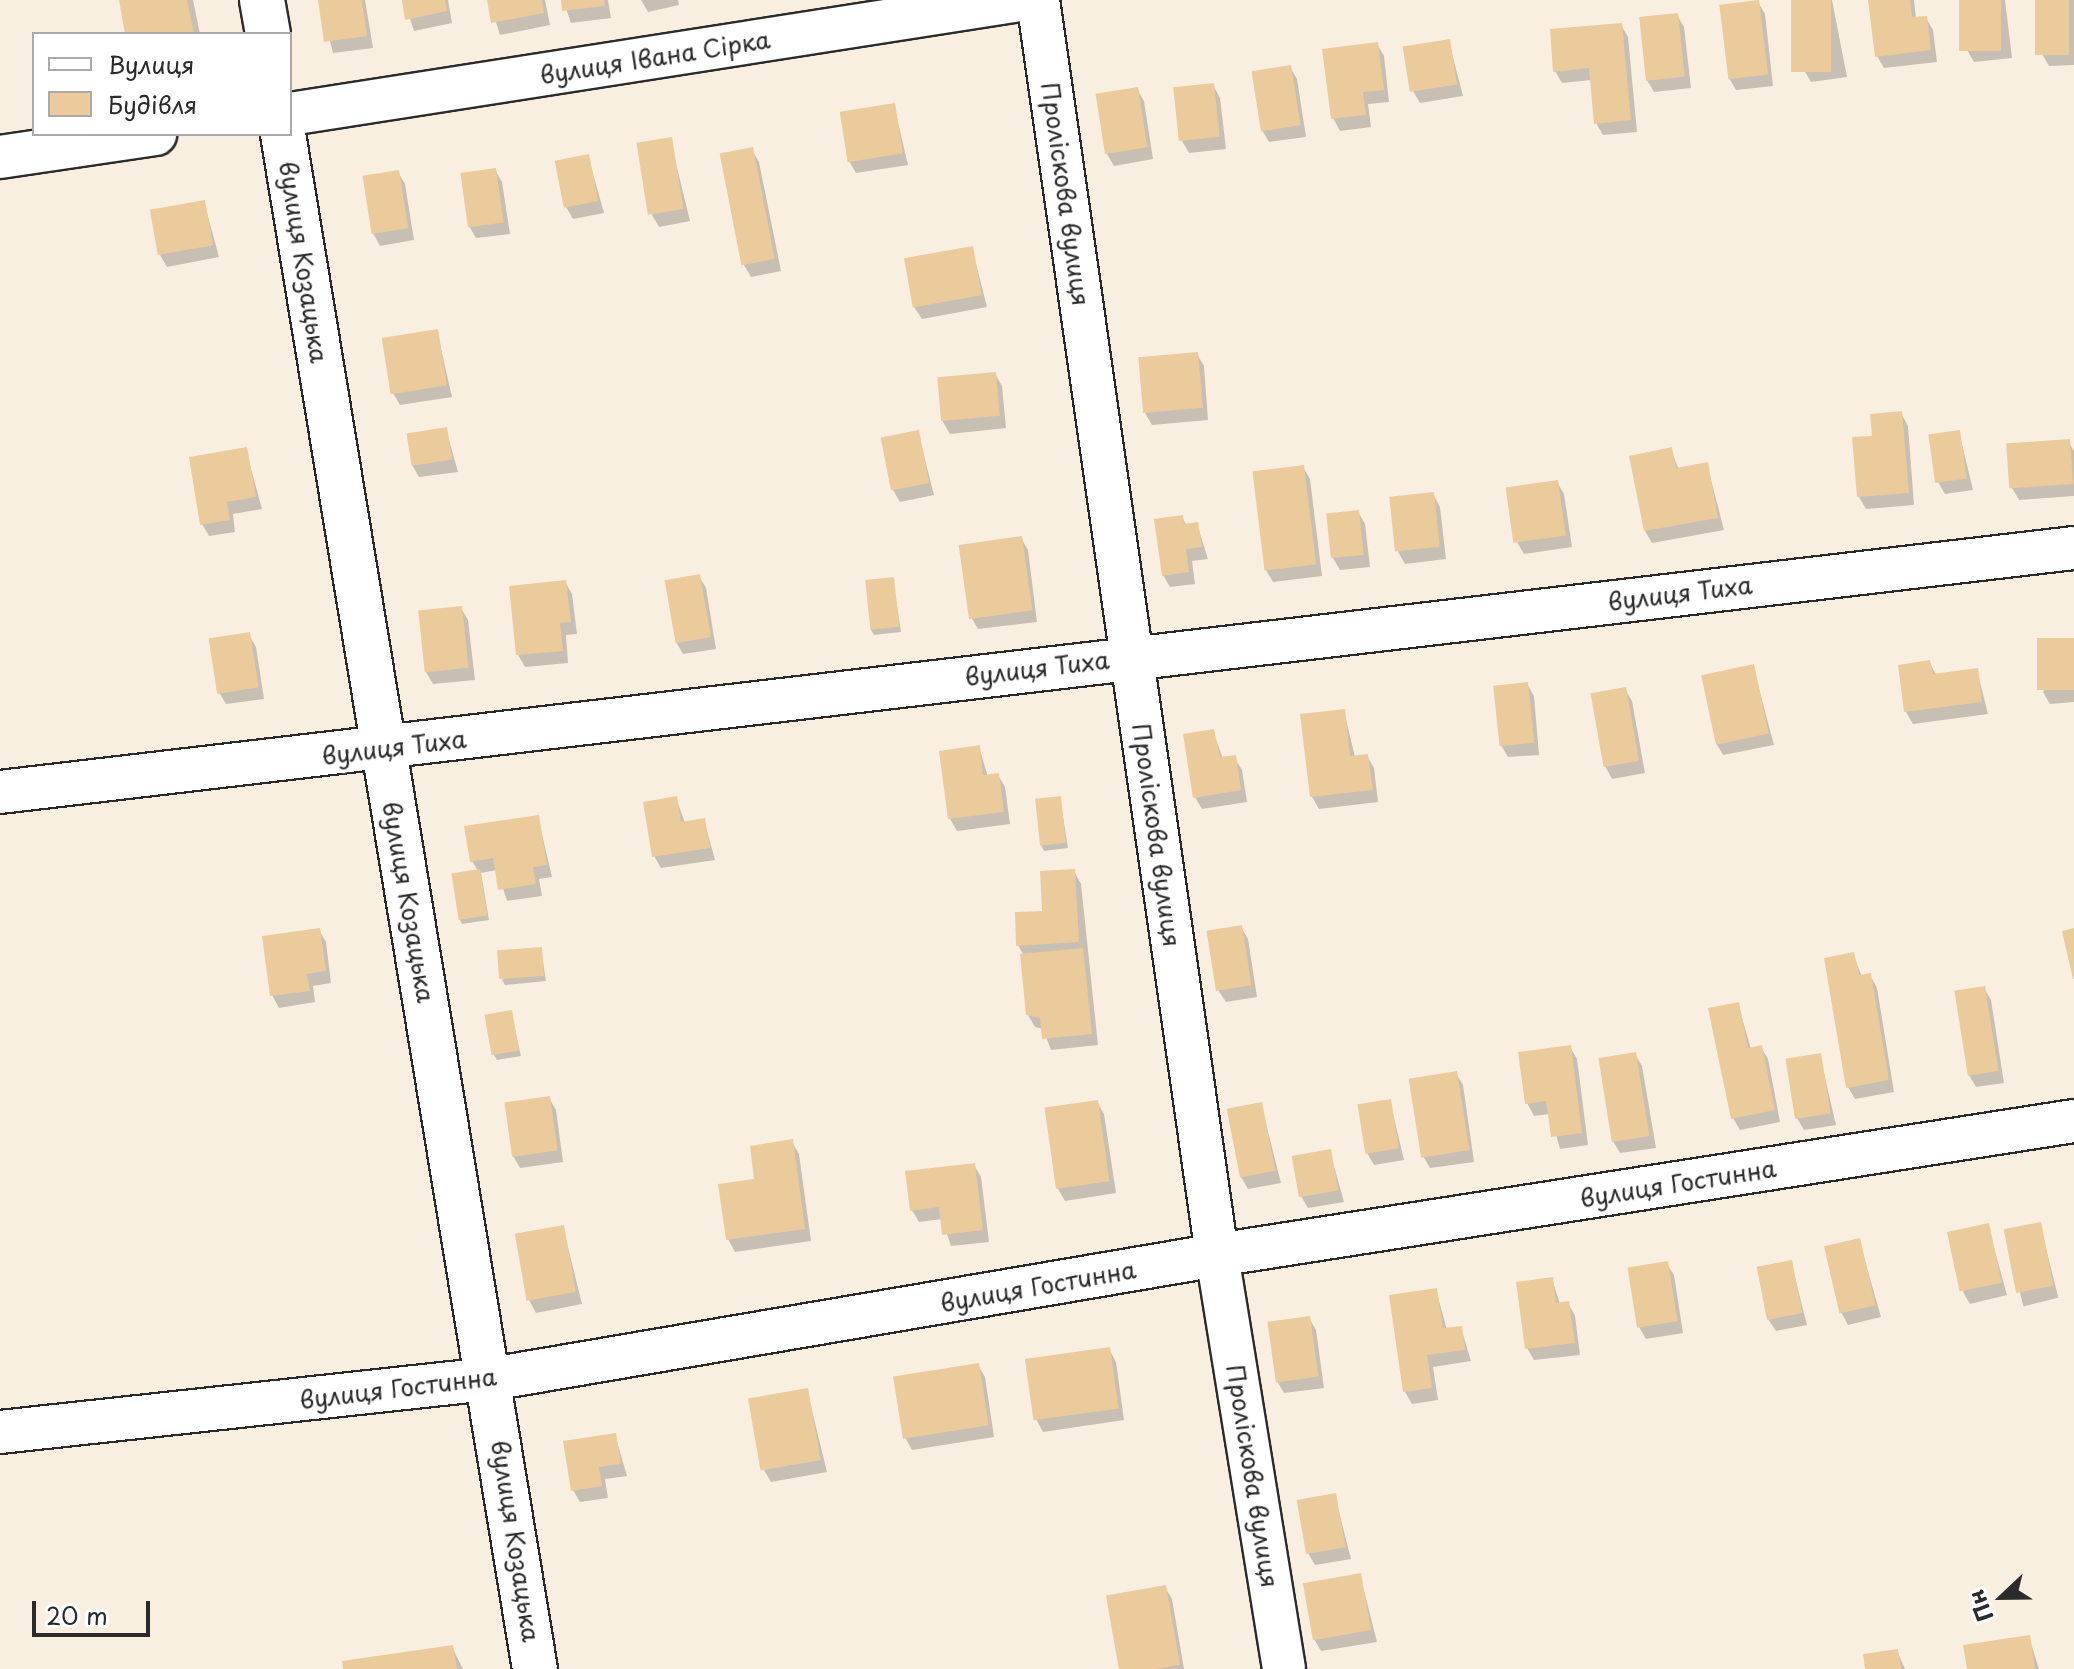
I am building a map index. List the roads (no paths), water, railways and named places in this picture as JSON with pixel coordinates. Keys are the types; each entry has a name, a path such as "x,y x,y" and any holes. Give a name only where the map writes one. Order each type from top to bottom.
{"street":[{"path":"262,0 268,32"},
{"name":"вулиця Івана Сірка","path":"292,114 1020,0"},
{"name":"Проліскова вулиця","path":"1038,0 1217,1255 1284,1669"},
{"path":"0,157 142,136"},
{"name":"вулиця Козацька","path":"283,136 383,749 491,1379 535,1669"},
{"name":"вулиця Тиха","path":"0,792 383,749 1131,656 2074,548"},
{"name":"вулиця Гостинна","path":"0,1432 491,1379 1217,1255 2074,1121"}]}
